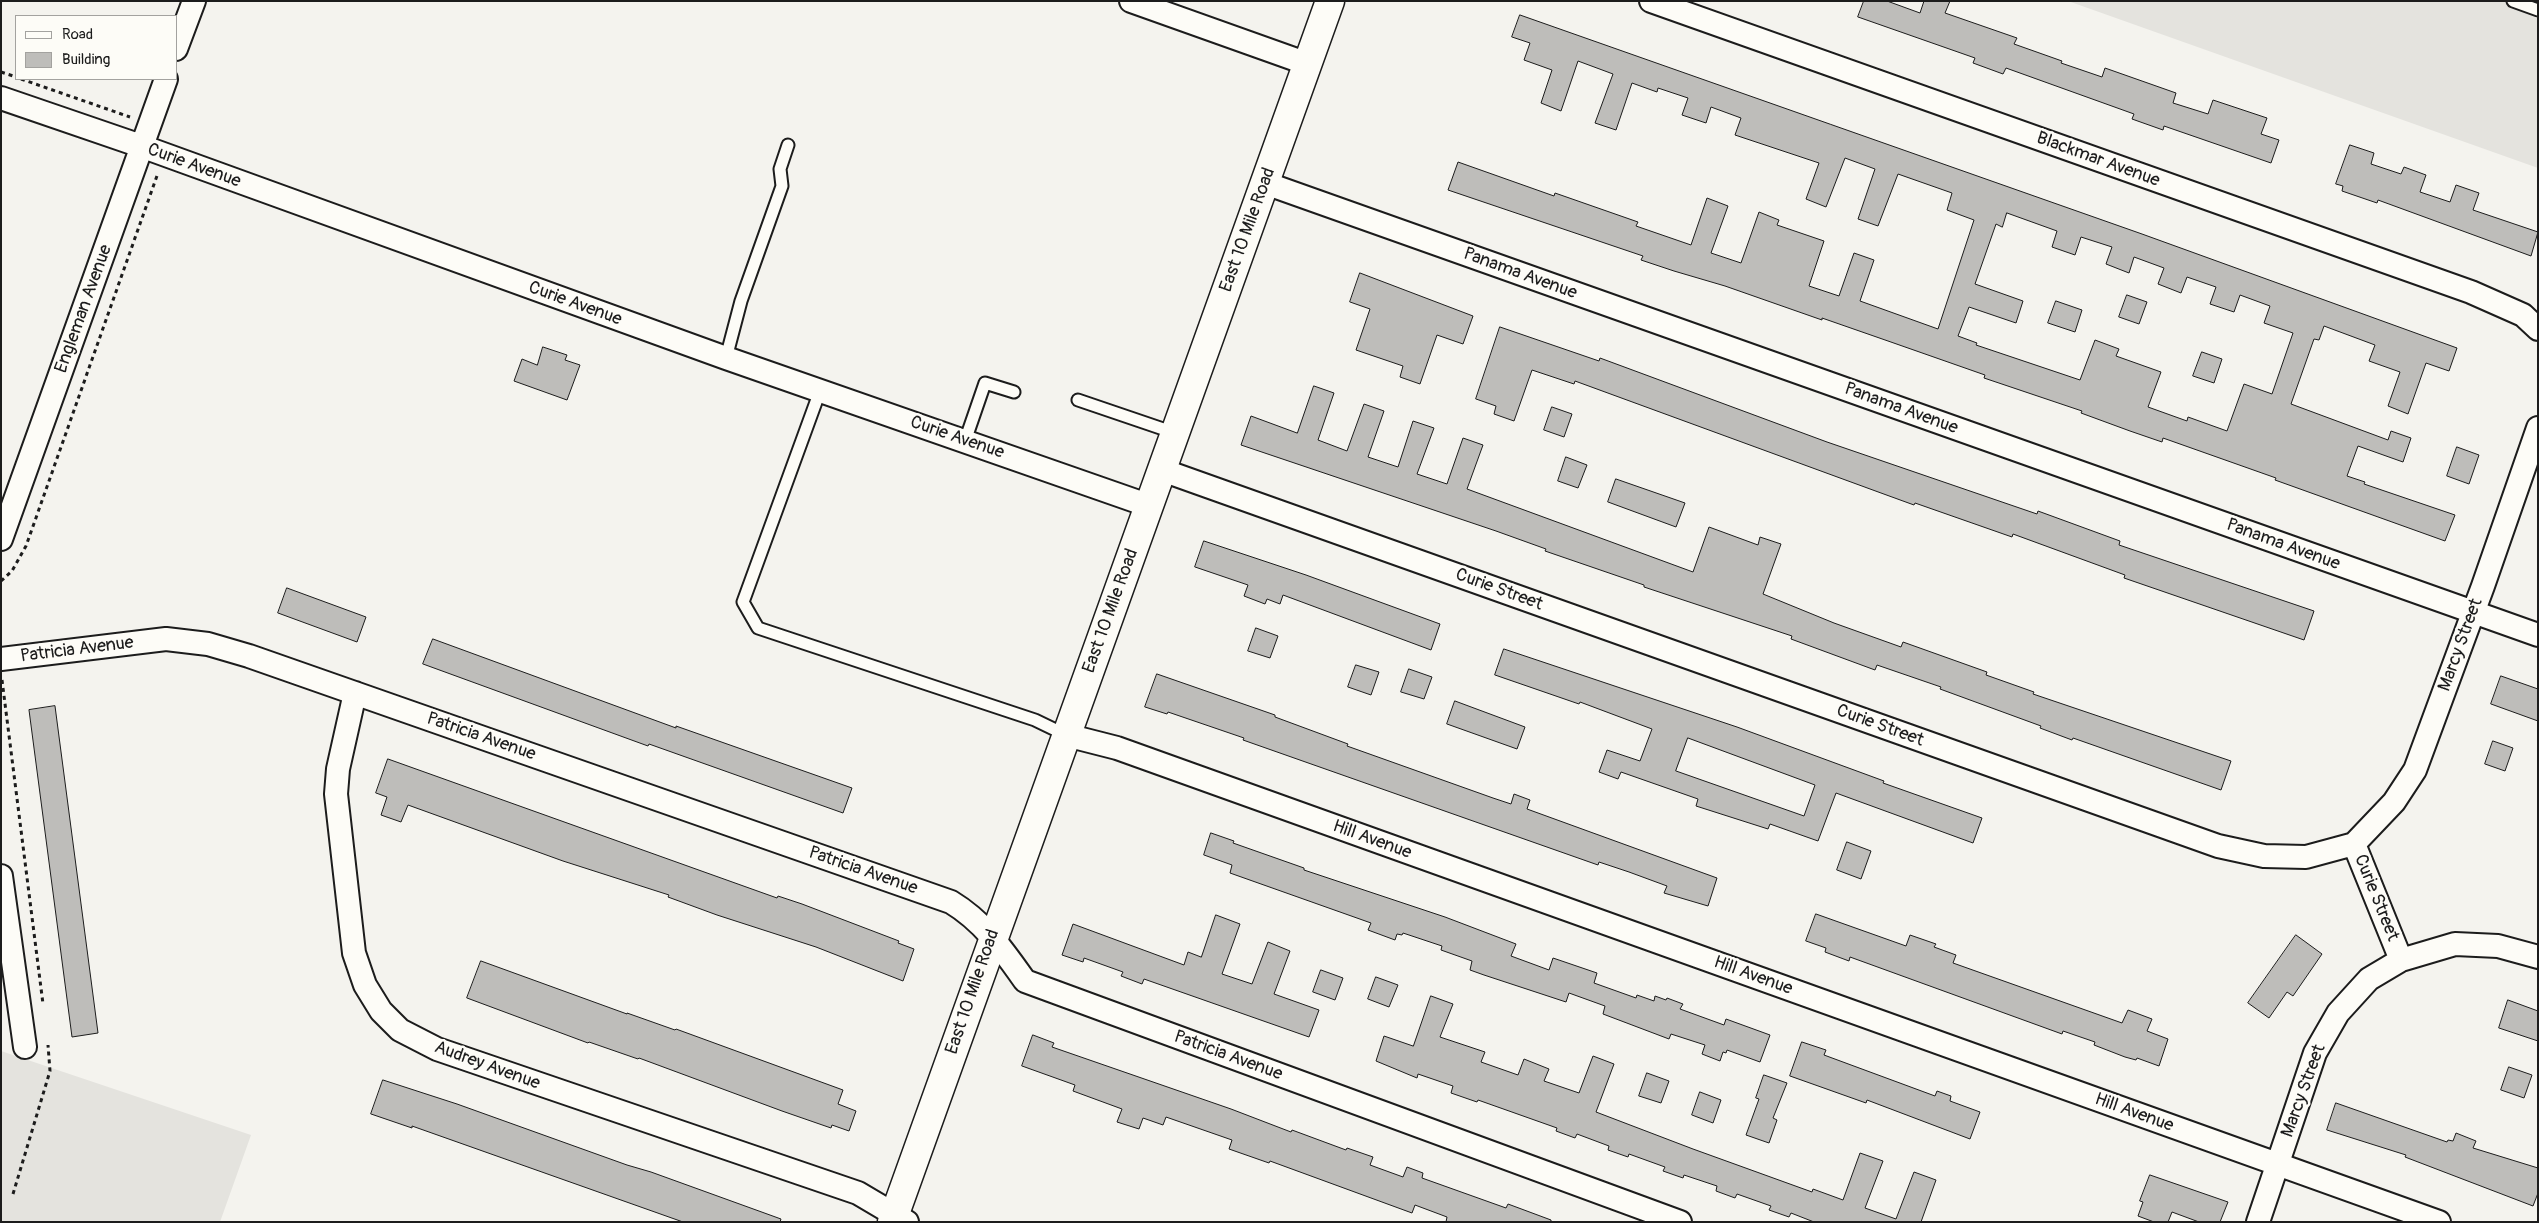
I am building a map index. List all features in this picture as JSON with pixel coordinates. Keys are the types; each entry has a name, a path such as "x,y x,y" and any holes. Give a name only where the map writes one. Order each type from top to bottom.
{"main road":[{"name":"East 10 Mile Road","path":"898,1219 993,937 1150,506 1330,1"}],"street":[{"path":"178,44 194,1"},
{"path":"1131,1 1308,64"},
{"name":"Blackmar Avenue","path":"1651,1 2471,292 2523,314 2538,329"},
{"name":"Engleman Avenue","path":"1,539 166,80"},
{"name":"Curie Avenue","path":"1,98 141,146 726,358 1150,506"},
{"name":"Panama Avenue","path":"1265,183 2538,635"},
{"name":"Marcy Street","path":"2354,844 2394,802 2415,770 2538,428"},
{"name":"Curie Street","path":"1162,470 2218,846 2264,856 2306,857 2354,844 2401,960 2455,944 2498,946 2538,957"},
{"name":"Patricia Avenue","path":"1,659 149,641 186,640 208,644 248,656 951,902 970,914 993,937 1025,981 1680,1222"},
{"name":"Audrey Avenue","path":"355,693 338,768 336,794 354,953 364,985 381,1011 400,1030 437,1049 858,1193 898,1219"},
{"name":"Hill Avenue","path":"1066,735 1117,748 2439,1222"},
{"path":"1,876 25,1047"},
{"name":"Marcy Street","path":"2258,1222 2315,1053 2338,1013 2369,979 2401,960"}],"lane":[{"path":"2513,1 2538,10"},
{"path":"726,358 741,301 782,186 780,169 788,145"},
{"path":"965,441 984,383 1014,392"},
{"path":"820,391 743,602 758,628 1035,720 1066,735"},
{"path":"1078,400 1176,433"}],"path":[{"path":"1,72 15,77"}],"shaded area":[{"path":"2068,1 2538,1 2538,168"},
{"path":"1,1051 251,1135 220,1222 1,1222"}],"building":[{"path":"1864,1 1887,1 1920,13 1924,1 1950,1 1945,13 2017,38 2014,44 2062,61 2061,63 2102,77 2105,68 2176,93 2173,103 2208,114 2213,100 2267,118 2261,134 2279,140 2271,163 2164,126 2163,130 2132,119 2134,114 2006,68 2003,74 1973,63 1975,58 1858,17"},
{"path":"1520,15 2142,234 2457,348 2449,371 2426,363 2408,414 2388,406 2400,372 2369,361 2375,345 2324,326 2319,340 2314,339 2291,404 2388,440 2391,431 2411,438 2403,462 2358,446 2347,476 2365,482 2364,484 2455,515 2445,541 2163,438 2162,442 2130,431 2081,413 2082,411 1984,378 1985,375 1822,318 1822,320 1725,286 1641,260 1643,256 1448,190 1458,162 1554,196 1555,193 1638,222 1636,226 1691,245 1707,198 1728,206 1711,253 1741,263 1759,212 1779,220 1777,225 1824,241 1809,286 1839,296 1854,253 1874,260 1860,301 1938,329 1974,220 1947,210 1952,193 1898,174 1878,226 1858,219 1875,169 1845,158 1826,207 1806,199 1819,163 1735,135 1741,118 1711,107 1706,123 1682,115 1688,98 1658,88 1657,92 1632,83 1616,130 1595,123 1613,74 1578,61 1561,111 1541,103 1552,70 1524,60 1530,43 1512,37","holes":["2007,213 2057,231 2052,247 2075,255 2081,237 2112,247 2106,264 2129,273 2134,257 2164,268 2158,284 2181,293 2187,277 2216,287 2210,304 2234,312 2240,295 2270,306 2264,323 2293,333 2272,394 2244,384 2227,431 2188,417 2187,421 2148,407 2161,372 2116,356 2119,349 2095,340 2080,380 1976,345 1977,343 1958,336 1969,307 2016,323 2023,301 1975,284 1996,224 2002,227"]},
{"path":"2350,145 2374,153 2371,164 2401,174 2404,167 2426,175 2420,192 2450,202 2456,185 2479,193 2473,210 2538,232 2531,256 2378,200 2377,203 2342,191 2343,186 2336,184"},
{"path":"1360,273 1473,316 1463,344 1437,335 1420,384 1400,377 1403,366 1356,350 1370,309 1350,302"},
{"path":"2127,295 2147,302 2139,324 2119,317"},
{"path":"2056,301 2082,310 2075,332 2048,323"},
{"path":"1500,327 1599,361 1600,358 1827,442 2037,514 2038,511 2120,541 2119,545 2314,611 2304,640 2124,578 2125,575 2013,534 2012,537 1915,503 1914,505 1575,381 1574,384 1532,370 1514,421 1494,414 1496,406 1476,399"},
{"path":"543,347 567,355 565,360 580,365 567,400 514,381 522,359 537,365"},
{"path":"2202,352 2222,359 2214,383 2193,376"},
{"path":"1314,386 1334,393 1318,440 1347,451 1364,404 1384,411 1368,457 1398,467 1413,421 1434,428 1417,474 1447,484 1463,438 1483,445 1467,489 1693,572 1709,527 1758,545 1760,537 1781,544 1763,594 1834,623 1901,647 1903,642 1987,672 1986,675 2034,692 2033,694 2231,761 2221,790 2073,738 2072,740 2040,728 2041,726 1940,689 1941,687 1877,665 1875,670 1791,639 1792,636 1644,587 1644,585 1545,551 1546,549 1496,531 1241,445 1251,416 1297,433"},
{"path":"1552,407 1572,414 1564,437 1544,430"},
{"path":"2457,447 2479,455 2469,484 2447,476"},
{"path":"1566,457 1587,465 1578,488 1558,481"},
{"path":"1616,479 1685,503 1676,527 1608,502"},
{"path":"1204,541 1306,575 1440,624 1431,650 1283,595 1280,604 1267,599 1265,604 1244,596 1248,585 1195,567"},
{"path":"287,588 366,617 357,642 278,613"},
{"path":"1256,628 1278,636 1270,658 1248,651"},
{"path":"433,639 676,728 676,726 852,788 843,813 649,744 648,746 423,664"},
{"path":"1504,649 1737,727 1884,781 1883,783 1982,818 1973,843 1836,793 1818,841 1770,824 1768,829 1696,806 1698,799 1621,772 1618,779 1599,772 1607,750 1640,761 1652,729 1580,702 1579,704 1495,675","holes":["1688,738 1815,785 1804,816 1676,771"]},
{"path":"1356,665 1379,672 1371,695 1348,687"},
{"path":"1409,669 1432,677 1424,699 1401,692"},
{"path":"1157,674 1275,715 1275,717 1348,744 1347,746 1493,798 1511,804 1514,794 1530,800 1527,809 1717,878 1708,906 1664,893 1667,886 1629,872 1599,862 1598,865 1243,740 1244,738 1168,712 1167,714 1145,707"},
{"path":"2501,676 2538,689 2538,721 2491,704"},
{"path":"1455,701 1525,727 1517,749 1447,724"},
{"path":"55,706 98,1033 72,1037 29,710"},
{"path":"2493,741 2513,748 2505,771 2485,764"},
{"path":"388,759 777,898 778,896 802,904 899,941 898,943 914,949 903,981 816,947 717,915 668,897 669,895 563,861 408,805 401,822 381,815 387,797 376,793"},
{"path":"1211,833 1234,841 1233,843 1304,868 1304,870 1445,917 1516,944 1511,956 1549,970 1553,958 1597,973 1594,983 1636,998 1637,995 1654,1001 1655,996 1666,1000 1667,998 1683,1004 1680,1009 1724,1025 1726,1019 1770,1035 1760,1062 1727,1050 1726,1053 1723,1052 1720,1061 1702,1054 1705,1045 1671,1034 1669,1039 1603,1014 1605,1006 1569,993 1566,1002 1484,975 1470,970 1472,961 1441,950 1442,946 1403,933 1402,935 1397,934 1395,940 1368,930 1371,923 1230,873 1232,865 1204,855"},
{"path":"1847,842 1871,851 1861,879 1837,870"},
{"path":"1816,914 1906,946 1910,935 1936,944 1934,947 1956,955 1953,963 2122,1023 2128,1010 2152,1019 2147,1031 2168,1039 2159,1066 2137,1058 2136,1060 2125,1057 2094,1045 2095,1042 2063,1031 2062,1034 1850,957 1849,961 1825,952 1826,948 1806,941"},
{"path":"1216,915 1240,924 1222,974 1252,984 1268,942 1290,951 1274,994 1319,1010 1309,1037 1144,979 1142,984 1121,976 1123,972 1084,958 1083,962 1062,955 1073,924 1184,965 1188,952 1201,957"},
{"path":"2296,935 2322,954 2293,996 2287,992 2269,1018 2248,1003"},
{"path":"481,961 843,1090 838,1104 856,1111 849,1131 832,1125 831,1128 782,1111 639,1058 588,1043 467,998"},
{"path":"1321,970 1343,978 1335,1000 1313,992"},
{"path":"1376,977 1398,985 1389,1007 1368,999"},
{"path":"1431,996 1453,1004 1440,1037 1485,1052 1481,1062 1518,1075 1524,1059 1549,1069 1544,1081 1579,1093 1593,1056 1614,1064 1596,1112 1693,1149 1812,1192 1813,1189 1843,1200 1860,1153 1883,1161 1865,1208 1896,1219 1914,1172 1936,1180 1921,1222 1814,1222 1791,1213 1789,1217 1769,1210 1771,1206 1737,1194 1735,1198 1716,1191 1717,1186 1684,1175 1683,1178 1663,1171 1665,1167 1629,1154 1628,1157 1608,1150 1609,1146 1577,1134 1575,1138 1556,1131 1557,1128 1478,1100 1477,1102 1451,1093 1453,1086 1418,1074 1417,1078 1376,1061 1384,1036 1413,1046"},
{"path":"2508,1000 2538,1011 2538,1041 2499,1028"},
{"path":"1033,1035 1054,1043 1052,1047 1231,1109 1291,1132 1292,1130 1346,1150 1347,1148 1373,1157 1370,1165 1403,1177 1407,1167 1423,1173 1422,1178 1506,1208 1508,1204 1551,1220 1551,1222 1446,1222 1447,1217 1415,1205 1412,1213 1270,1161 1269,1163 1229,1149 1232,1140 1166,1117 1163,1125 1143,1118 1139,1129 1117,1122 1122,1109 1073,1091 1075,1085 1022,1066"},
{"path":"1802,1042 1826,1050 1824,1055 1935,1096 1937,1091 1951,1096 1950,1101 1980,1112 1970,1139 1867,1100 1866,1103 1790,1076"},
{"path":"2509,1067 2532,1075 2524,1098 2501,1090"},
{"path":"1647,1073 1669,1081 1661,1103 1639,1096"},
{"path":"1764,1075 1787,1083 1773,1118 1777,1120 1769,1143 1746,1135 1759,1099 1756,1098"},
{"path":"383,1080 651,1172 781,1219 780,1222 683,1222 412,1126 412,1128 371,1114"},
{"path":"1700,1092 1721,1100 1713,1123 1692,1115"},
{"path":"2336,1103 2447,1142 2448,1140 2453,1141 2456,1133 2476,1141 2473,1148 2538,1168 2538,1193 2533,1206 2405,1157 2406,1155 2327,1130"},
{"path":"2150,1175 2228,1202 2220,1222 2199,1222 2172,1212 2168,1222 2154,1222 2138,1216 2143,1202 2140,1201"}]}
